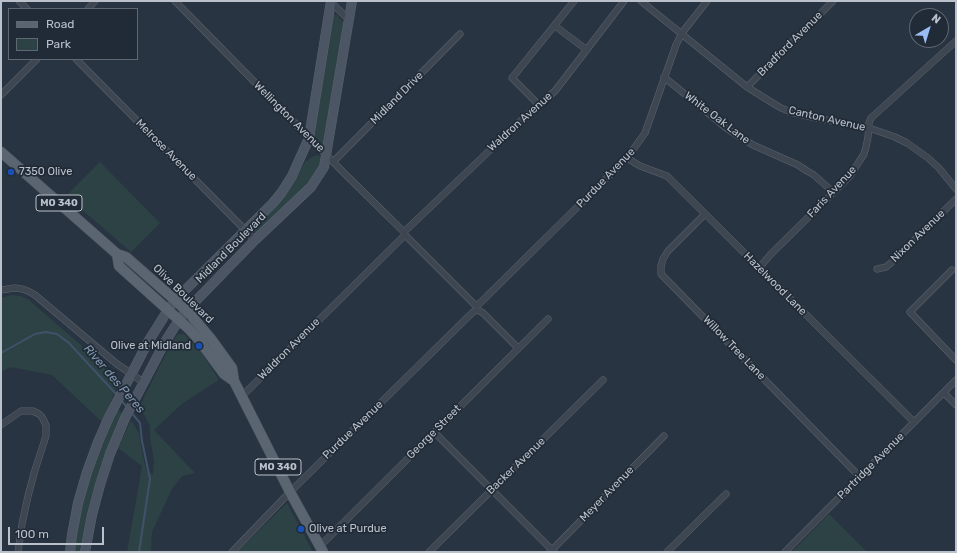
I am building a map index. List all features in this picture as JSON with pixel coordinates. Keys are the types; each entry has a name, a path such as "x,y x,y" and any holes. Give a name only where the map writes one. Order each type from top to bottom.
{"main road":[{"name":"Midland Boulevard","path":"70,552 78,503 98,442 148,342 175,300 272,203 282,192 292,176 309,138 330,1"},
{"name":"Midland Boulevard","path":"85,552 92,515 110,454 125,418 164,342 186,311 255,240 311,187 330,158 352,1"},
{"name":"Olive Boulevard","path":"1,152 117,254 126,258 175,300 204,329 232,368 234,381 290,492 321,549"},
{"name":"Olive Boulevard","path":"117,254 119,266 179,320 199,340 224,374 234,381"}],"street":[{"name":"Wellington Avenue","path":"175,1 476,308 483,313 518,348"},
{"path":"330,1 349,20"},
{"path":"539,105 512,78 574,1"},
{"name":"Waldron Avenue","path":"242,396 404,234 528,113 555,91 624,1"},
{"name":"Canton Avenue","path":"641,1 747,87 781,108 794,113 869,128 895,137 907,143 928,158 939,168 956,189"},
{"name":"Purdue Avenue","path":"232,552 290,492 468,318 479,304 627,158 645,132 676,45 682,33 707,1"},
{"name":"Bradford Avenue","path":"747,87 833,1"},
{"path":"555,26 587,50"},
{"name":"Midland Drive","path":"330,158 460,34"},
{"name":"Faris Avenue","path":"759,268 771,254 850,176 864,154 871,118 956,41"},
{"path":"1,95 37,60"},
{"name":"Melrose Avenue","path":"77,60 255,240"},
{"name":"White Oak Lane","path":"664,78 738,136 753,145 798,165 814,175 833,192"},
{"name":"Hazelwood Lane","path":"627,158 640,166 667,176 914,422"},
{"name":"Nixon Avenue","path":"877,269 886,267 956,199"},
{"name":"Willow Tree Lane","path":"705,214 668,251 663,259 661,274 860,477"},
{"path":"952,270 910,312 956,360"},
{"path":"1,290 15,288 28,291 117,364 144,382"},
{"name":"George Street","path":"321,549 434,432 548,319"},
{"name":"Backer Avenue","path":"429,552 604,380"},
{"name":"Partridge Avenue","path":"785,552 956,380"},
{"path":"944,393 956,405"},
{"path":"1,425 21,411 33,411 39,414 46,425 46,436 28,496 18,552"},
{"path":"434,432 552,551"},
{"name":"Meyer Avenue","path":"552,551 664,436"},
{"path":"667,552 726,494"}],"green space":[{"path":"337,15 344,23 324,144 322,144 313,135 332,16"},
{"path":"317,155 322,159 315,175 259,232 254,232 254,228 287,194 305,162"},
{"path":"100,162 160,223 131,252 66,196"},
{"path":"11,295 21,296 29,300 120,379 102,422 52,375 10,367 1,372 1,298"},
{"path":"178,334 184,334 201,352 219,380 183,403 154,430 195,473 182,476 172,489 152,532 151,552 127,552 142,466 118,448 131,420 139,433 147,471 153,475 154,462 150,437 150,426 139,408 159,367"},
{"path":"118,409 123,414 83,552 74,552 83,502 92,470 104,437"},
{"path":"287,503 313,552 237,552"},
{"path":"829,514 867,552 792,552"}],"waterway":[{"name":"River des Peres","path":"1,353 35,334 46,332 57,334 69,343 117,395"},
{"name":"River des Peres","path":"121,400 127,407"},
{"name":"River des Peres","path":"131,412 140,423 150,479 139,552"}],"place":[{"name":"7350 Olive","path":"11,172"},
{"name":"Olive at Midland","path":"199,346"},
{"name":"Olive at Purdue","path":"301,529"}]}
